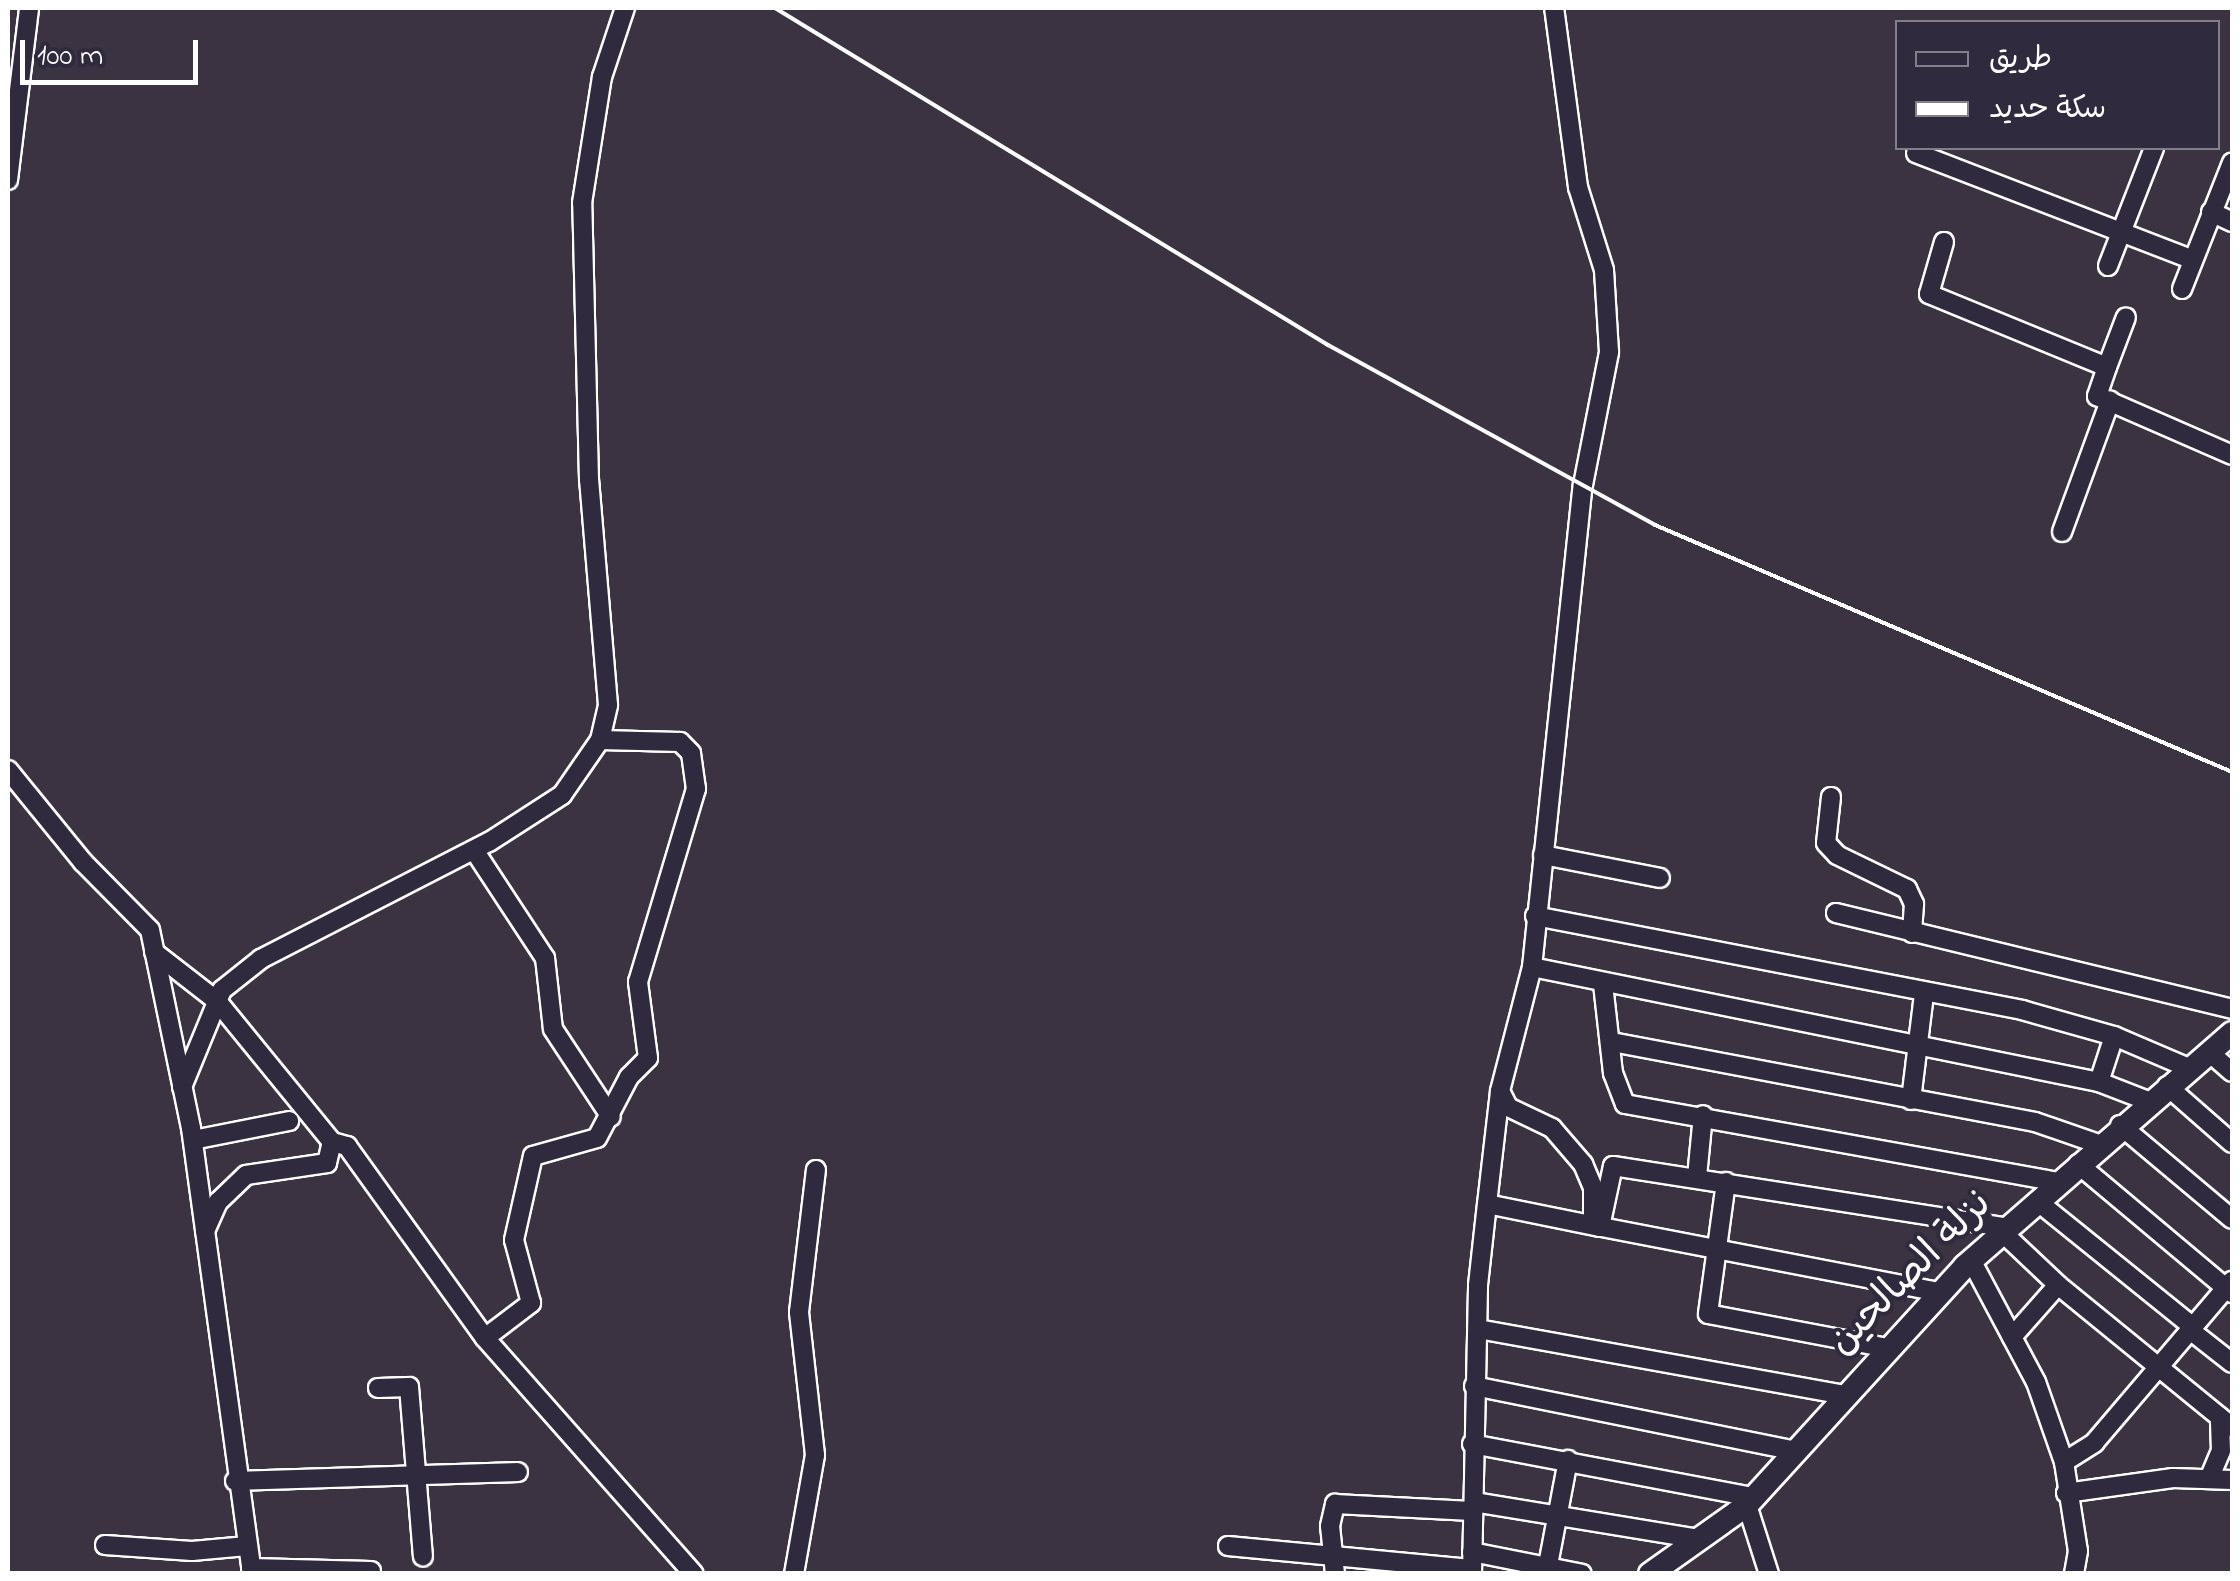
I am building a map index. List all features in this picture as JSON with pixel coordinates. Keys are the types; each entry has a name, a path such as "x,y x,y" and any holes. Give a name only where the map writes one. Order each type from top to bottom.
{"main road":[{"name":"نزلة الصالحين","path":"1650,1574 1750,1501 1971,1260 2148,1101 2232,1033"}],"street":[{"path":"8,180 30,8"},
{"path":"182,1087 222,990 261,959 474,850 562,795 600,740 608,689 589,480 582,203 602,77 626,8"},
{"path":"1472,1565 1474,1386 1487,1204 1500,1090 1532,967 1583,485 1609,352 1604,270 1578,187 1554,8"},
{"path":"2108,266 2153,150"},
{"path":"1916,153 2193,260"},
{"path":"2182,289 2232,163"},
{"path":"2211,212 2232,222"},
{"path":"1944,242 1931,296 2107,367"},
{"path":"2126,317 2096,393 2232,454"},
{"path":"2062,532 2110,402"},
{"path":"486,1338 531,1304 514,1240 533,1156 597,1138 629,1077 648,1058 638,982 696,789 691,753 680,742 600,740"},
{"path":"8,770 83,862 150,930 192,1140 235,1480 252,1571 371,1571"},
{"path":"1831,797 1826,843 1837,855 1908,890 1914,904 1912,933"},
{"path":"474,850 546,958 553,1029 610,1117"},
{"path":"1542,855 1660,878"},
{"path":"1836,912 2232,1009"},
{"path":"1535,916 2022,1010 2114,1036 2189,1068"},
{"path":"154,952 217,1001 332,1142 346,1146 486,1338 694,1574"},
{"path":"1532,967 2099,1082 2148,1101"},
{"path":"1604,984 1622,1102 2057,1182"},
{"path":"1911,1100 1924,994"},
{"path":"2099,1082 2114,1036"},
{"path":"1612,1042 2035,1122 2100,1144"},
{"path":"2208,1052 2232,1072"},
{"path":"2167,1086 2232,1143"},
{"path":"1500,1090 1508,1107 1552,1128 1584,1164 1593,1187 1596,1226"},
{"path":"1698,1177 1703,1115"},
{"path":"192,1140 290,1122"},
{"path":"2120,1126 2232,1219"},
{"path":"204,1232 218,1202 246,1175 327,1163 332,1142"},
{"path":"1596,1226 1615,1163 2004,1230 2058,1285 2226,1422 2222,1451 2209,1479"},
{"path":"2064,1462 2094,1443 2157,1366 2230,1288 2078,1164"},
{"path":"794,1574 816,1455 800,1312 816,1170"},
{"path":"1726,1182 1707,1310 1713,1317 1888,1348"},
{"path":"2037,1200 2232,1363"},
{"path":"1487,1204 1939,1292"},
{"path":"1971,1260 2036,1382 2064,1462 2078,1551 2074,1574"},
{"path":"2012,1337 2058,1285"},
{"path":"1478,1329 1844,1395"},
{"path":"1474,1386 1795,1451"},
{"path":"378,1388 410,1387 423,1556"},
{"path":"1472,1444 1568,1460 1750,1501 1769,1574"},
{"path":"1548,1565 1568,1460"},
{"path":"235,1480 518,1472"},
{"path":"2066,1494 2232,1480"},
{"path":"1334,1566 1336,1504 1473,1506 1700,1540"},
{"path":"105,1545 192,1551 247,1546"},
{"path":"1228,1546 1334,1566 1548,1565 1582,1574"}],"railway":[{"path":"775,8 1328,345 1655,525 2232,772"}]}
